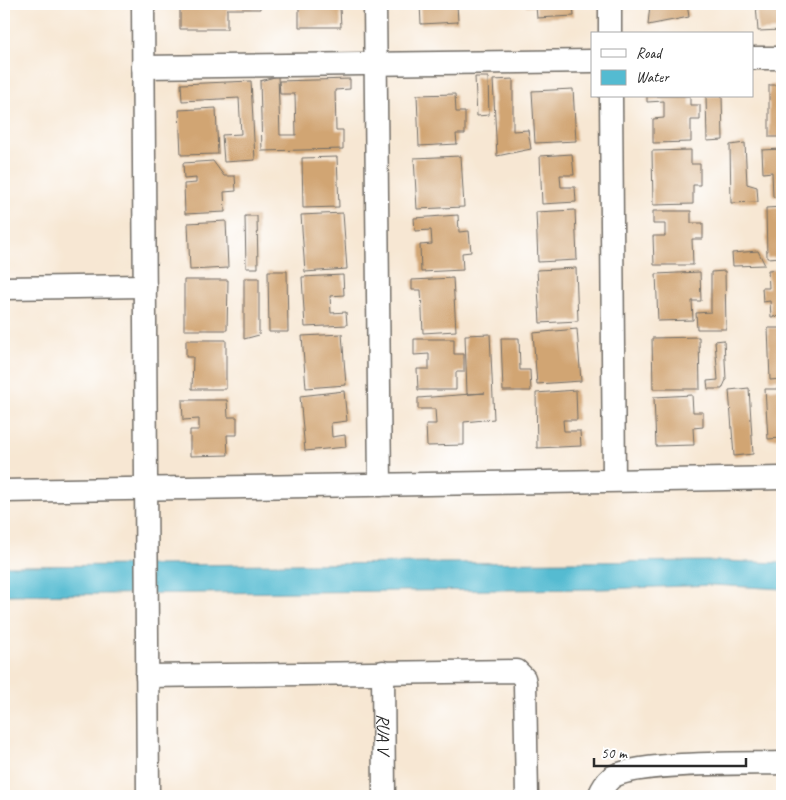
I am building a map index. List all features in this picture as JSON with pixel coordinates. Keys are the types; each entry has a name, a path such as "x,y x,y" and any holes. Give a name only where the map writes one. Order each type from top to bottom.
{"street":[{"path":"143,4 148,796"},
{"path":"375,4 380,484"},
{"path":"610,4 610,32"},
{"path":"754,58 782,58"},
{"path":"143,67 591,61"},
{"path":"611,98 614,480"},
{"path":"4,288 145,286"},
{"path":"4,491 782,478"},
{"path":"147,676 512,670 521,674 526,682 527,796"},
{"name":"RUA V","path":"383,672 384,796"},
{"path":"599,796 603,787 612,777 629,770 685,765 782,763"}],"water":[{"path":"723,561 782,563 782,589 713,585 602,589 4,595 4,566"}],"building":[{"path":"180,4 260,4 260,9 227,9 227,29 180,29"},
{"path":"299,4 328,4 328,8 340,8 341,27 299,27"},
{"path":"420,4 457,4 458,22 421,24"},
{"path":"526,4 573,4 574,16 537,18 536,6 526,7"},
{"path":"650,4 687,4 689,17 648,25"},
{"path":"756,4 782,4 782,30 758,31"},
{"path":"278,76 280,135 296,135 295,94 280,94 279,81 350,79 350,89 335,90 336,130 343,130 343,149 262,151 260,81"},
{"path":"475,77 488,77 489,115 477,116"},
{"path":"513,79 513,131 528,130 531,149 497,156 493,80"},
{"path":"251,81 255,160 224,162 222,135 241,134 239,98 182,101 181,84"},
{"path":"769,85 782,85 782,137 769,137"},
{"path":"573,89 576,141 535,143 532,91"},
{"path":"455,94 456,112 465,112 465,134 456,134 457,144 419,146 417,95"},
{"path":"647,98 690,98 690,105 700,105 700,120 691,120 691,142 653,143 653,119 664,118 664,101 647,102"},
{"path":"706,98 722,98 723,140 707,141"},
{"path":"216,108 218,154 181,155 179,110"},
{"path":"745,143 747,184 757,187 758,202 731,203 730,145"},
{"path":"782,149 782,196 773,197 772,172 763,173 762,150"},
{"path":"691,150 691,164 700,164 700,185 693,185 693,204 653,205 652,151"},
{"path":"572,154 574,175 560,175 561,187 575,187 576,202 542,204 540,156"},
{"path":"461,156 464,207 417,209 414,158"},
{"path":"337,157 339,207 303,208 302,158"},
{"path":"213,161 224,176 235,176 236,191 224,192 225,212 185,214 184,184 196,183 196,178 184,179 183,163"},
{"path":"782,207 782,257 767,258 766,208"},
{"path":"575,210 577,260 538,262 536,212"},
{"path":"653,211 691,211 691,223 703,223 703,239 692,239 693,265 654,265 653,236 665,236 665,224 653,224"},
{"path":"343,213 347,269 305,272 301,215"},
{"path":"458,215 459,232 469,231 471,252 462,253 463,270 421,272 420,245 432,244 431,230 415,231 414,218"},
{"path":"245,216 257,216 258,268 246,268"},
{"path":"226,221 228,268 190,270 188,223"},
{"path":"758,251 765,265 733,266 732,253"},
{"path":"576,268 578,321 540,323 537,270"},
{"path":"782,269 782,316 771,317 770,301 763,302 762,288 769,288 768,270"},
{"path":"268,271 287,271 288,332 269,332"},
{"path":"725,271 726,329 697,329 696,313 711,312 711,272"},
{"path":"700,272 701,301 692,301 693,320 658,321 656,274"},
{"path":"343,275 344,295 330,296 331,313 346,312 347,325 305,327 302,277"},
{"path":"244,278 259,278 259,335 244,339"},
{"path":"453,278 456,331 423,333 421,290 412,290 412,280"},
{"path":"184,280 228,280 227,330 184,330"},
{"path":"768,328 782,328 782,379 770,380"},
{"path":"577,329 581,381 537,384 533,333"},
{"path":"342,334 346,385 306,388 302,336"},
{"path":"490,334 494,419 464,422 464,445 427,446 426,424 436,424 435,409 418,409 418,398 485,393 467,394 465,335"},
{"path":"699,337 700,389 653,389 652,338"},
{"path":"501,338 519,338 520,370 530,370 531,391 503,391"},
{"path":"414,339 454,339 454,354 464,354 464,372 456,372 456,390 418,390 417,369 429,369 429,354 414,355"},
{"path":"186,340 226,340 226,389 192,389 193,357 186,357"},
{"path":"724,340 726,380 722,389 708,389 707,381 718,380 715,341"},
{"path":"749,388 753,454 734,456 729,390"},
{"path":"765,389 782,389 782,438 768,439"},
{"path":"576,390 577,420 563,420 564,431 580,431 581,446 537,448 536,393"},
{"path":"344,391 347,421 331,423 332,437 345,435 346,447 305,451 300,396"},
{"path":"692,395 693,412 703,412 703,427 693,428 694,445 656,446 654,397"},
{"path":"182,400 227,400 228,417 237,417 237,435 227,435 228,455 190,456 190,430 199,430 199,419 183,420"}]}
